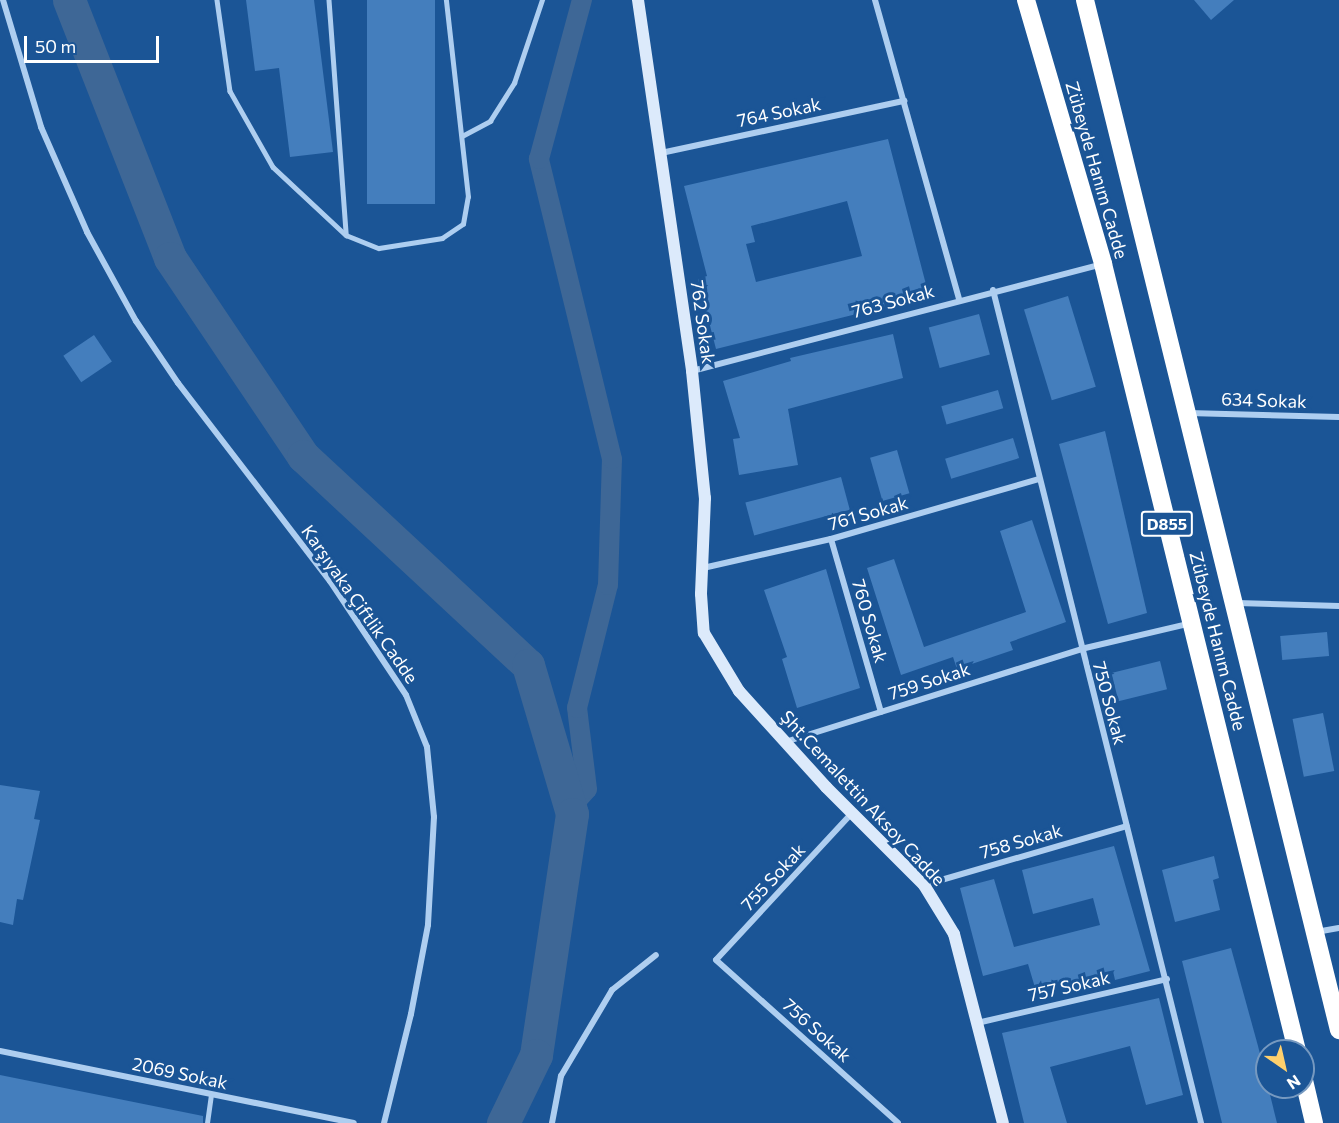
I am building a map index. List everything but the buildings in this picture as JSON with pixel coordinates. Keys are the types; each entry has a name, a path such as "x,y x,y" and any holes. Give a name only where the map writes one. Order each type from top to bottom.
{"highway":[{"name":"Zübeyde Hanım Cadde","path":"1026,0 1103,264 1294,1039"},
{"name":"Zübeyde Hanım Cadde","path":"1084,0 1339,1028"},
{"path":"1308,1099 1314,1123"}],"street":[{"name":"Karşıyaka Çiftlik Cadde","path":"3,0 42,127 87,232 136,321 178,383 330,581 406,695 427,747 434,817 428,925 411,1014 384,1123"},
{"name":"762 Sokak","path":"638,0 692,371 705,498 704,633 711,649"},
{"path":"875,0 959,299"},
{"name":"764 Sokak","path":"661,153 904,100"},
{"name":"763 Sokak","path":"692,371 993,290 1103,264"},
{"name":"750 Sokak","path":"993,290 1081,649 1167,979 1201,1123"},
{"name":"634 Sokak","path":"1188,413 1339,417"},
{"name":"761 Sokak","path":"703,568 831,539 1039,479"},
{"name":"760 Sokak","path":"831,539 881,712"},
{"path":"1233,603 1339,606"},
{"name":"759 Sokak","path":"785,742 1081,649 1192,623"},
{"name":"Şht.Cemalettin Aksoy Cadde","path":"711,649 739,691 785,742 924,885 954,934 1003,1123"},
{"name":"755 Sokak","path":"716,960 852,813"},
{"name":"758 Sokak","path":"924,885 1127,826"},
{"path":"1315,932 1339,928"},
{"path":"552,1123 561,1076 612,990 656,955"},
{"name":"756 Sokak","path":"716,960 898,1123"},
{"name":"757 Sokak","path":"977,1023 1167,979"},
{"name":"2069 Sokak","path":"0,1051 211,1096 354,1123"}],"lane":[{"path":"217,0 230,91 273,167 346,235 379,248 442,238 463,224 468,198 446,0"},
{"path":"329,0 346,235"},
{"path":"462,136 490,121 514,83 542,0"},
{"path":"207,1123 211,1096"}],"waterway":[{"path":"69,0 170,258 303,456 528,665 572,814 536,1055 503,1123"},
{"path":"570,808 587,789 577,708 608,585 612,459 539,159 582,0"}]}
